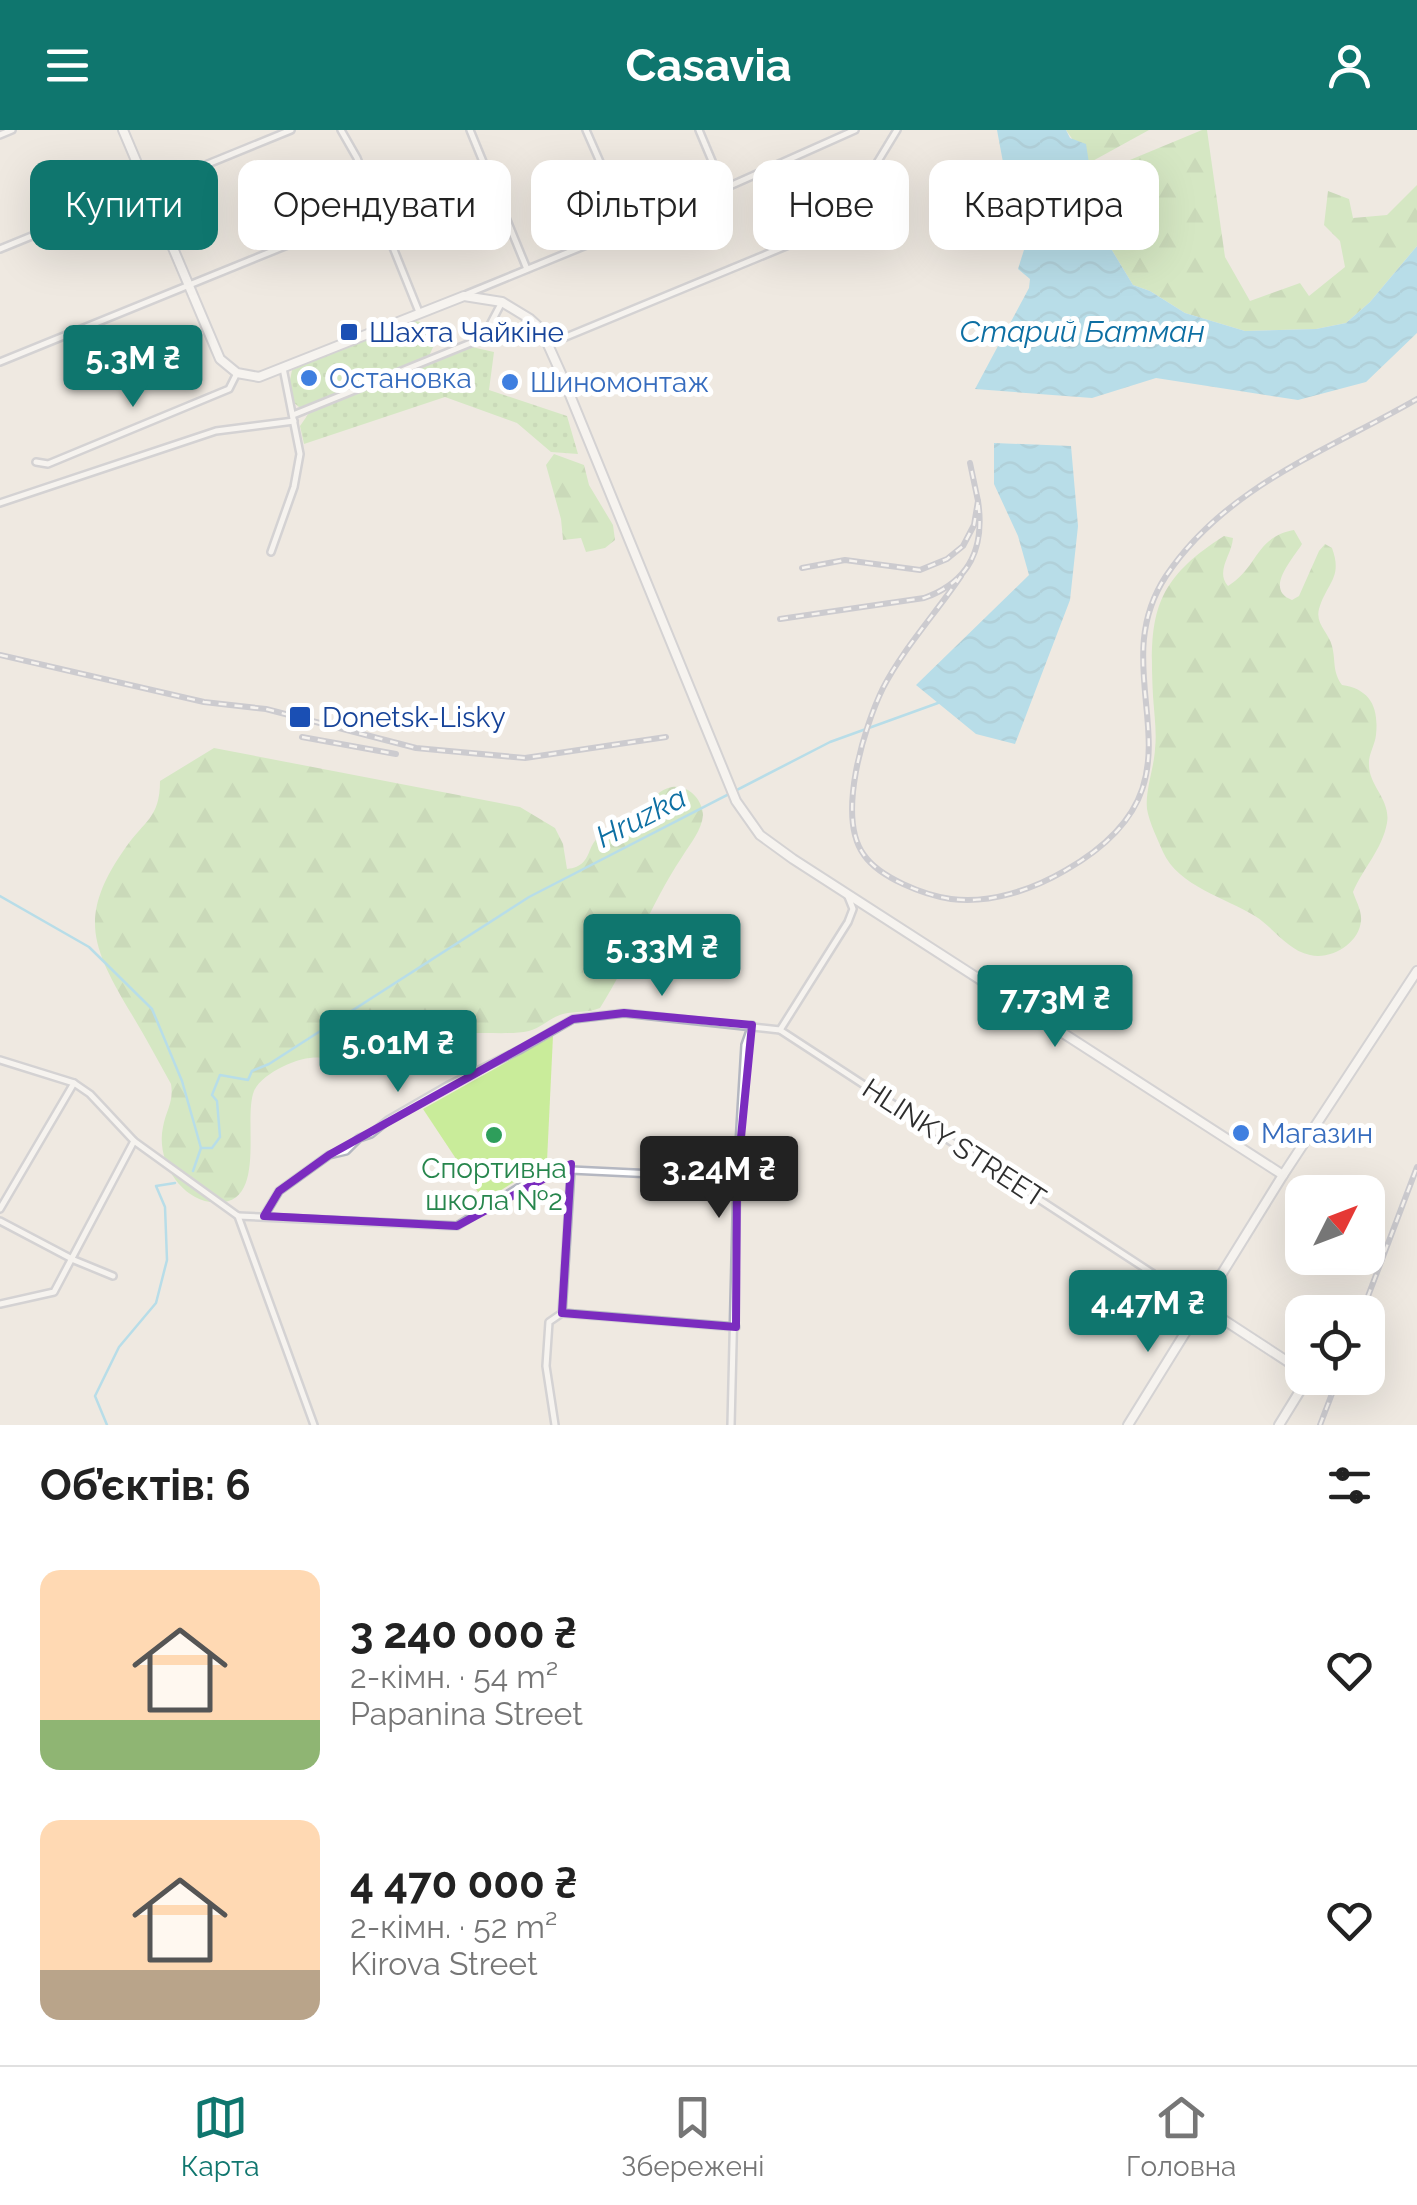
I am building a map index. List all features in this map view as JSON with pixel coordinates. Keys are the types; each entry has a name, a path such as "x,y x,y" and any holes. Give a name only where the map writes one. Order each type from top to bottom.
{"street":[{"path":"0,135 12,130"},
{"path":"123,130 136,160"},
{"path":"218,160 290,130"},
{"path":"341,130 358,160"},
{"path":"470,130 527,268"},
{"path":"586,130 599,160"},
{"path":"699,130 711,160"},
{"path":"823,130 828,140"},
{"path":"733,184 855,130"},
{"path":"548,344 808,237 858,194 897,130"},
{"path":"0,249 30,237"},
{"path":"174,250 220,359 237,374 259,377 573,250"},
{"path":"0,362 277,250"},
{"path":"393,250 419,312"},
{"path":"464,296 502,302 541,329 736,801 760,835 1284,1176"},
{"path":"0,503 204,434 293,418 483,338 502,302"},
{"path":"272,552 294,488 300,454 283,368"},
{"path":"36,462 48,464 229,389 237,374"},
{"path":"780,1030 848,922 853,909 846,893"},
{"path":"1128,1425 1417,971"},
{"name":"HLINKY STREET","path":"264,1216 279,1191 329,1154 346,1150 388,1120 573,1019 624,1012 752,1024 780,1030 1285,1362"},
{"path":"731,1425 737,1178 746,1044 752,1024"},
{"path":"0,1060 74,1083 90,1094 134,1141 238,1216 314,1425"},
{"path":"0,1209 74,1083"},
{"path":"0,1304 54,1292 134,1141"},
{"path":"238,1216 457,1226 534,1178 571,1170 737,1178"},
{"path":"562,1313 571,1170"},
{"path":"0,1221 114,1276"},
{"path":"555,1425 546,1366 549,1322 562,1313 736,1327"},
{"path":"1278,1425 1297,1395"}],"highlighted area":[{"path":"624,1013 752,1025 737,1178 736,1327 562,1313 571,1164 457,1226 264,1216 279,1191 329,1155 573,1019"}],"green space":[{"path":"1066,130 1149,130 1094,160 1087,160"},
{"path":"1207,130 1225,257 1250,301 1300,283 1309,296 1345,267 1340,241 1324,225 1328,191 1349,199 1353,218 1387,215 1417,185 1417,246 1370,302 1346,323 1316,329 1245,331 1185,313 1133,285 1112,250 1159,250 1159,160 1130,160"},
{"path":"412,320 427,324 435,343 429,356 311,406 299,407 293,402 292,370"},
{"path":"472,347 494,352 489,390 567,416 578,454 551,452 517,423 445,397 304,444 300,426 309,413"},
{"path":"554,454 584,465 589,485 613,525 615,540 605,548 586,552 581,538 563,540 546,465"},
{"path":"1294,530 1302,544 1283,574 1280,589 1292,600 1299,596 1319,551 1325,544 1332,548 1335,573 1319,609 1319,619 1330,641 1342,685 1366,695 1374,708 1376,735 1370,773 1387,815 1381,842 1353,892 1361,914 1359,929 1343,948 1318,956 1294,948 1255,916 1180,874 1163,852 1147,809 1156,743 1152,643 1160,602 1182,569 1224,536 1233,538 1223,575 1228,586 1271,539"},
{"path":"214,748 520,807 555,828 563,844 567,869 584,861 601,837 626,837 663,790 678,787 694,794 703,815 698,831 600,1008 563,1014 529,1031 447,1038 385,1066 359,1067 314,1058 282,1067 262,1080 254,1091 250,1161 240,1193 229,1201 210,1202 188,1193 166,1163 162,1139 171,1084 106,967 95,930 101,892 126,847 154,811 160,781"},
{"name":"Спортивна школа №2","path":"553,1036 547,1161 484,1201 423,1109"}],"water":[{"name":"Старий Батман","path":"997,130 1066,130 1070,138 1086,144 1089,160 1003,160"},
{"name":"Старий Батман","path":"1417,246 1417,333 1366,382 1298,400 1156,378 1092,398 975,389 1029,288 1030,279 1018,269 1024,250 1112,250 1133,285 1185,313 1245,331 1316,329 1346,323 1370,302"},
{"path":"994,443 1071,446 1078,526 1070,600 1015,744 976,734 916,685 1029,575 1018,536 994,484"}],"waterway":[{"name":"Hruzka","path":"193,1171 201,1148 212,1148 220,1137 217,1101 212,1095 220,1075 248,1080 252,1071 269,1064 529,897 830,742 938,703"},
{"path":"0,896 89,947 152,1009 182,1081 201,1148"},
{"name":"Hruzka","path":"107,1425 95,1396 119,1347 156,1303 167,1260 165,1207 156,1186 175,1183"}],"railway":[{"path":"961,576 883,688 861,748 852,818 864,855 881,871 928,894 966,900 1010,894 1066,870 1112,836 1137,801 1148,766 1143,654 1148,615 1166,576 1190,545 1218,518 1280,473 1417,399"},
{"path":"802,568 845,560 920,570 947,559 963,546 974,525 978,501 970,463"},
{"path":"780,619 924,598 940,591 953,583 971,561 979,533 978,501"},
{"path":"0,655 204,702 266,709 416,748 525,758 666,737"},
{"path":"302,737 396,754"},
{"path":"1368,1295 1417,1167"},
{"path":"1320,1425 1331,1395"}],"place":[{"name":"Шахта Чайкіне","path":"349,332"},
{"name":"Остановка","path":"309,378"},
{"name":"Шиномонтаж","path":"510,382"},
{"name":"Donetsk-Lisky","path":"300,717"},
{"name":"Магазин","path":"1241,1133"},
{"name":"Спортивна школа №2","path":"494,1135"}]}
